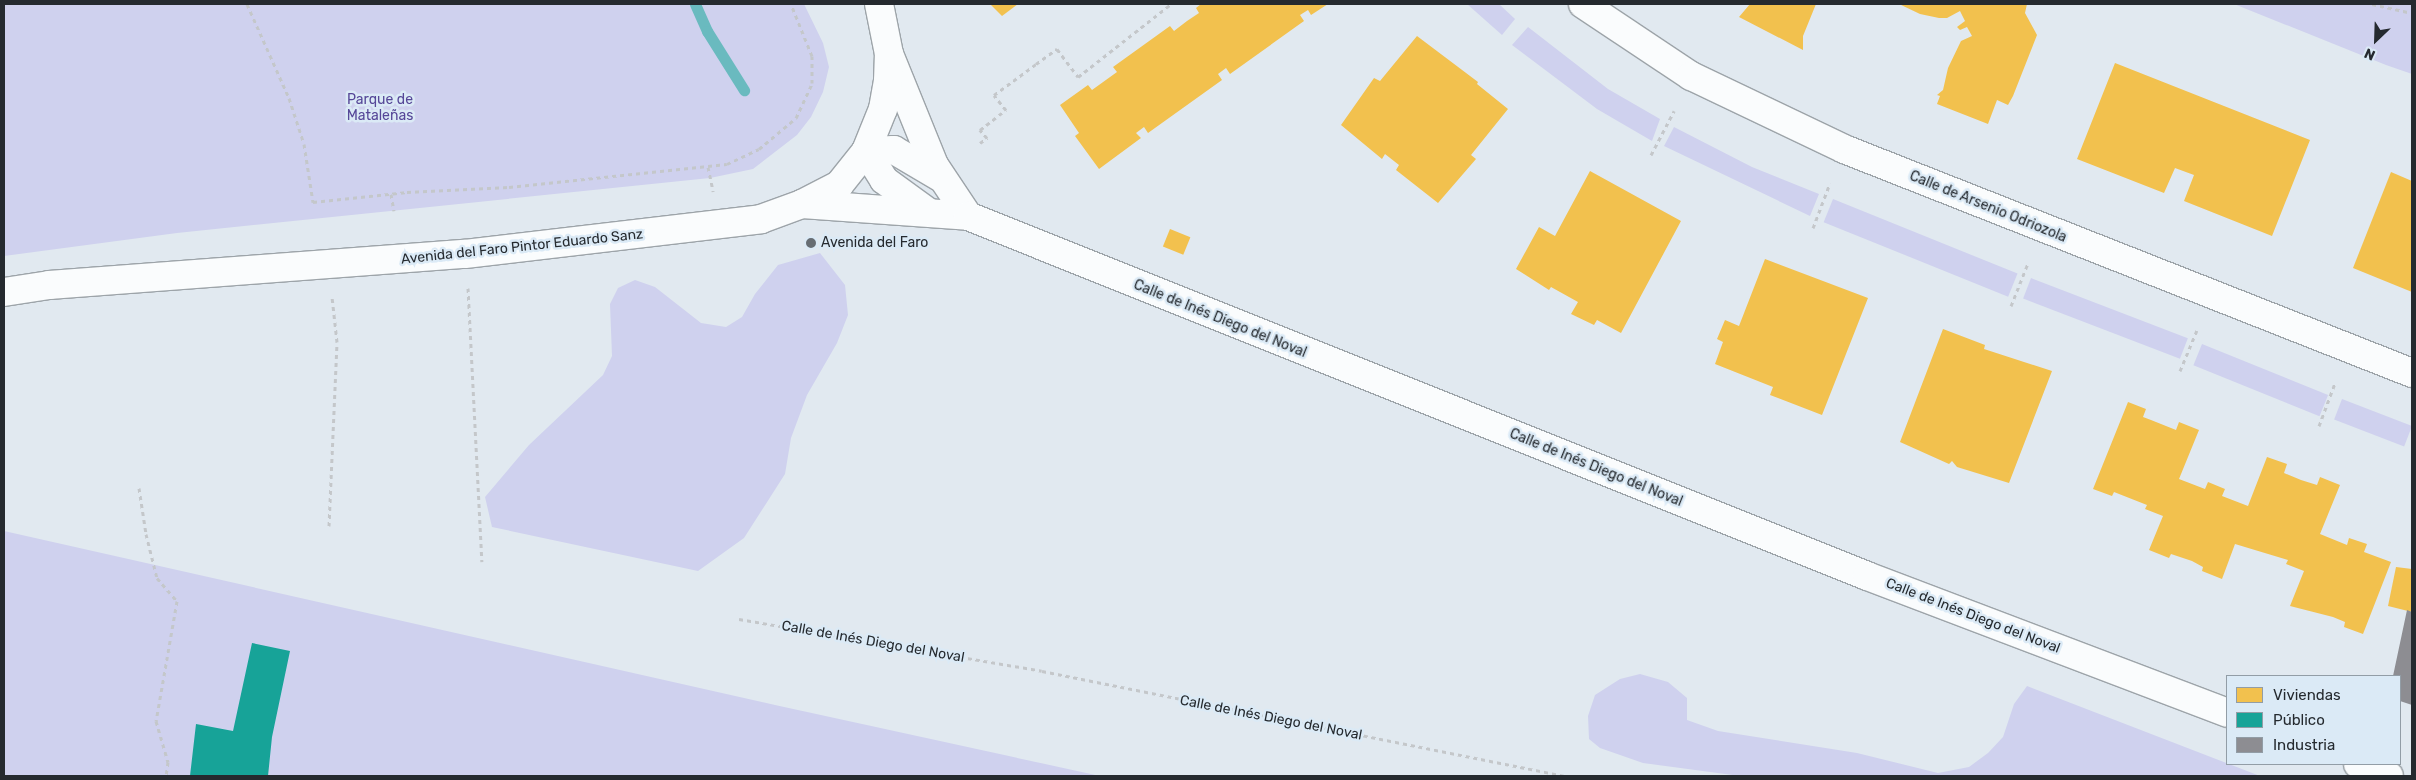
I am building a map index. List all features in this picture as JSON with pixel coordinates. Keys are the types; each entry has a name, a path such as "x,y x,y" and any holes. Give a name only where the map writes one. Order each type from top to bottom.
{"street":[{"name":"Avenida del Faro Pintor Eduardo Sanz","path":"4,292 49,285 465,254 760,219 802,204 839,185 866,151 883,109 889,54 879,4"},
{"name":"Calle de Arsenio Odriozola","path":"1583,4 1690,76 1835,145 2033,226 2412,373"},
{"path":"889,54 940,177 968,216"},
{"path":"929,213 884,180 866,151 894,150 940,177"},
{"name":"Calle de Inés Diego del Noval","path":"802,204 968,216 1867,576 2226,713"},
{"path":"2360,765 2388,776"}],"path":[{"path":"247,4 289,98 304,144 313,202 391,194 510,187 727,164 759,149 796,118 812,83 812,56 791,4"},
{"path":"980,143 987,138 980,130 1006,110 994,95 1036,64 1057,49 1078,77 1171,4"},
{"path":"2372,4 2412,13"},
{"path":"1651,155 1674,111"},
{"path":"708,167 714,198"},
{"path":"1813,228 1830,183"},
{"path":"391,194 394,211"},
{"path":"2011,306 2028,263"},
{"path":"468,298 482,562"},
{"path":"329,526 337,342 334,312"},
{"path":"2180,371 2197,330"},
{"path":"2319,426 2336,383"},
{"path":"139,488 146,534 157,578 177,601 156,721 168,762 166,776"},
{"name":"Calle de Inés Diego del Noval","path":"739,619 1042,671 1565,776"}],"green space":[{"name":"Parque de Mataleñas","path":"4,4 804,4 823,43 829,67 823,92 811,117 797,135 753,169 710,178 177,233 4,256"},
{"path":"1467,4 1499,4 1515,19 1502,35"},
{"path":"2234,4 2412,4 2412,74 2386,65"},
{"path":"1528,27 1608,89 1660,119 1652,141 1597,109 1512,45"},
{"path":"1674,127 1752,167 1819,194 1810,216 1664,146"},
{"path":"1833,199 2018,274 2008,297 1824,222"},
{"path":"820,253 845,285 848,315 837,343 807,395 791,438 785,474 744,538 698,571 492,527 485,497 529,445 603,375 612,356 610,304 618,288 635,280 655,287 701,323 726,327 742,317 755,294 778,265"},
{"path":"2031,278 2188,338 2180,359 2023,299"},
{"path":"2202,344 2328,395 2319,416 2193,365"},
{"path":"2342,399 2412,426 2404,446 2334,420"},
{"path":"4,531 775,705 1100,776 4,776"},
{"path":"1640,674 1668,682 1687,698 1687,720 1718,731 1857,753 1938,773 1969,767 1988,753 2003,737 2014,704 2027,686 2226,763 2226,765 2232,765 2260,776 1740,776 1643,763 1600,748 1589,739 1588,716 1595,695 1620,679"}],"building: Viviendas":[{"path":"990,4 1018,4 1002,16"},
{"path":"1201,4 1328,4 1311,15 1308,10 1300,15 1304,21 1230,74 1226,68 1218,74 1222,80 1148,133 1144,127 1136,133 1141,138 1099,169 1075,136 1079,133 1060,105 1088,85 1092,90 1117,72 1113,67 1170,26 1174,31 1199,13 1196,8"},
{"path":"1750,4 1816,4 1803,36 1803,50 1739,17"},
{"path":"1899,4 2027,4 2025,13 2037,35 2013,96 2008,105 1997,100 1988,124 1937,104 1940,96 1937,95 1943,90 1948,68 1961,41 1972,36 1967,27 1960,30 1957,27 1965,21 1960,11 1947,18 1939,18 1920,14"},
{"path":"1417,36 1478,82 1477,84 1508,109 1471,155 1476,159 1438,203 1396,170 1399,165 1385,154 1382,159 1341,125 1374,78 1380,81"},
{"path":"2115,63 2310,140 2272,236 2184,201 2194,175 2175,168 2164,193 2077,159"},
{"path":"1590,171 1681,221 1621,333 1597,320 1594,325 1571,314 1578,302 1551,287 1549,290 1516,269 1539,227 1555,236"},
{"path":"2391,172 2412,181 2412,292 2353,268"},
{"path":"1170,229 1190,237 1183,255 1163,247"},
{"path":"1765,259 1868,298 1822,415 1770,395 1773,387 1715,364 1723,342 1717,339 1725,320 1739,326"},
{"path":"1943,329 1985,345 1984,349 2052,371 2009,483 1957,467 1952,461 1949,464 1900,442"},
{"path":"2128,402 2146,409 2143,417 2176,430 2179,422 2199,430 2179,479 2205,489 2208,482 2225,489 2222,496 2248,506 2267,457 2287,464 2284,473 2301,480 2317,485 2320,477 2340,485 2320,534 2347,545 2349,538 2367,544 2364,552 2391,562 2363,634 2344,627 2345,622 2333,617 2290,606 2304,571 2286,564 2288,560 2235,544 2222,579 2202,571 2203,567 2192,561 2171,554 2169,558 2149,550 2163,516 2145,509 2147,505 2114,492 2112,496 2093,489"},
{"path":"2396,567 2412,569 2412,612 2388,606"}],"building: Público":[{"path":"252,643 290,651 272,737 268,776 190,776 196,724 233,731"}],"building: Industria":[{"path":"2407,610 2412,612 2412,705 2401,701 2401,675 2393,675"}],"waterway":[{"path":"695,4 707,31 744,90"}],"place":[{"name":"Avenida del Faro","path":"811,243"}]}
